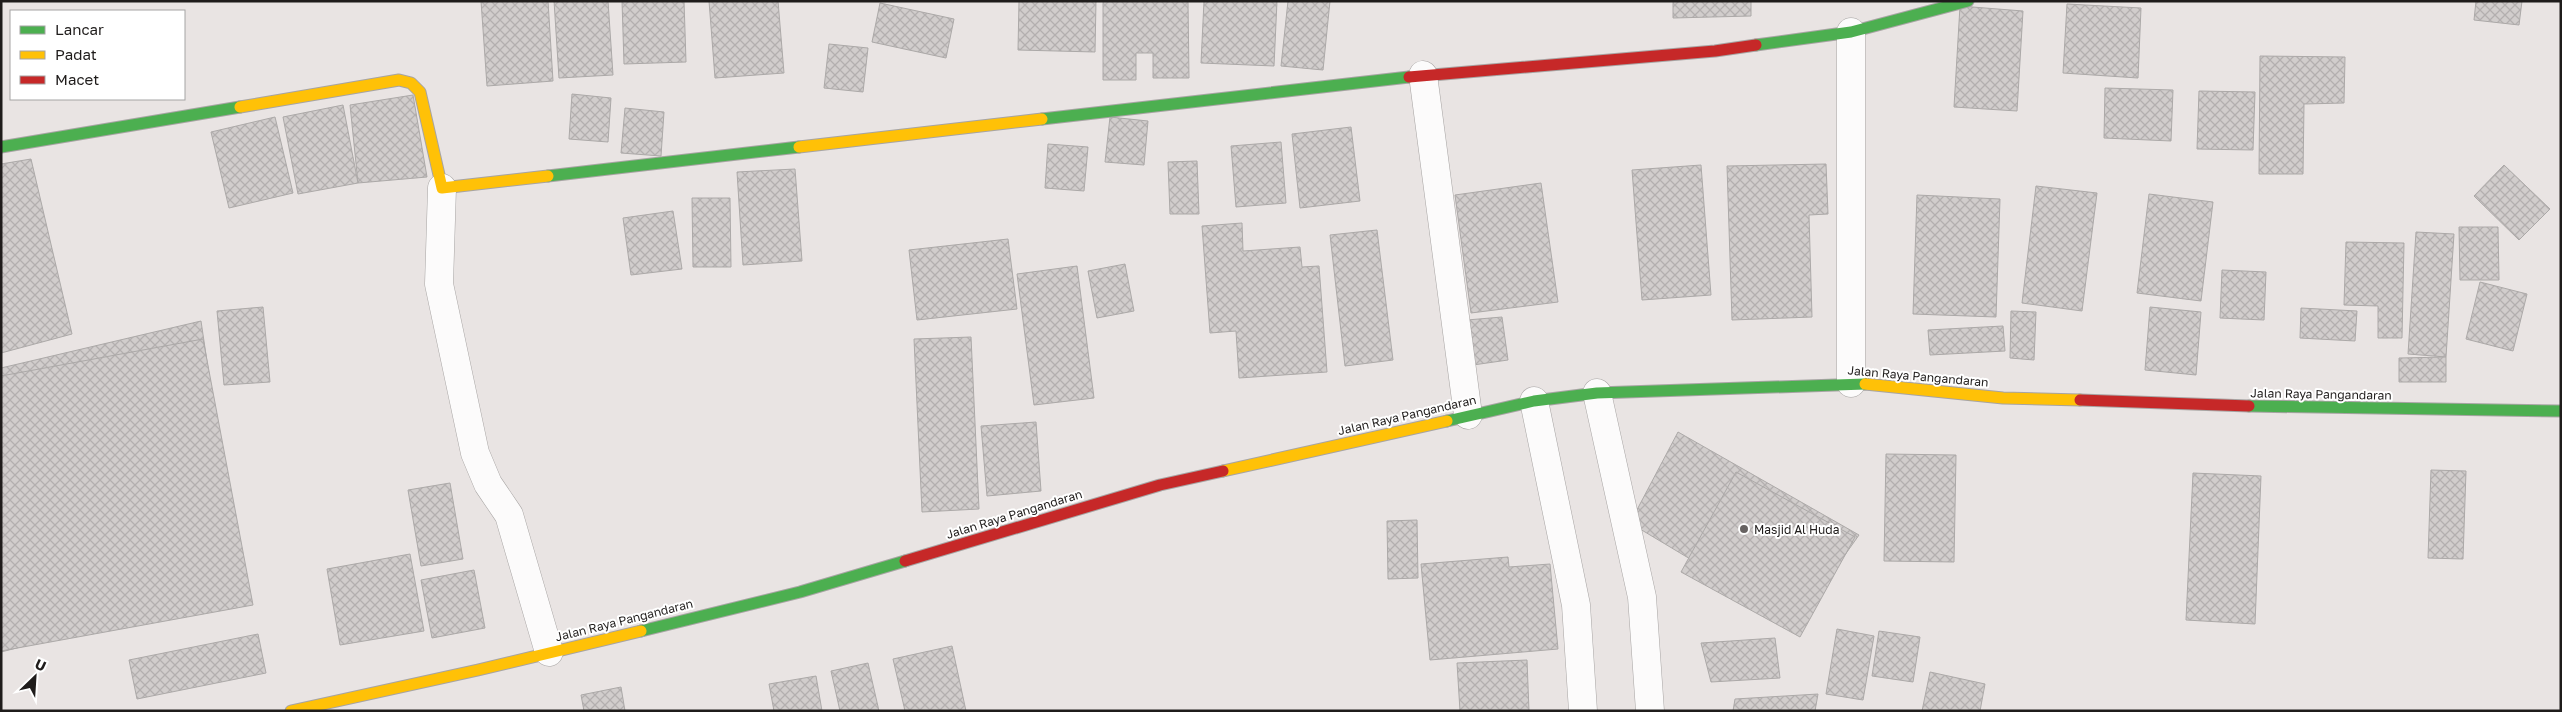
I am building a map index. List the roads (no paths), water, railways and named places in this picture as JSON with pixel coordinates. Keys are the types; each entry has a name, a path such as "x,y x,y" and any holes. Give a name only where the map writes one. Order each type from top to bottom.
{"main road":[{"path":"1,148 399,80 411,83 420,92 442,188 1423,75 1714,51 1851,32 1968,1"},
{"name":"Jalan Raya Pangandaran","path":"291,711 800,592 1160,485 1534,401 1597,393 1852,383 2003,398 2312,408 2561,411"}],"street":[{"path":"1851,32 1852,383"},
{"path":"1423,75 1468,415"},
{"path":"442,188 439,284 476,453 488,484 509,515 549,652"},
{"path":"1597,393 1642,597 1650,711"},
{"path":"1534,401 1576,605 1583,711"}],"place":[{"name":"Masjid Al Huda","path":"1744,529"}]}
